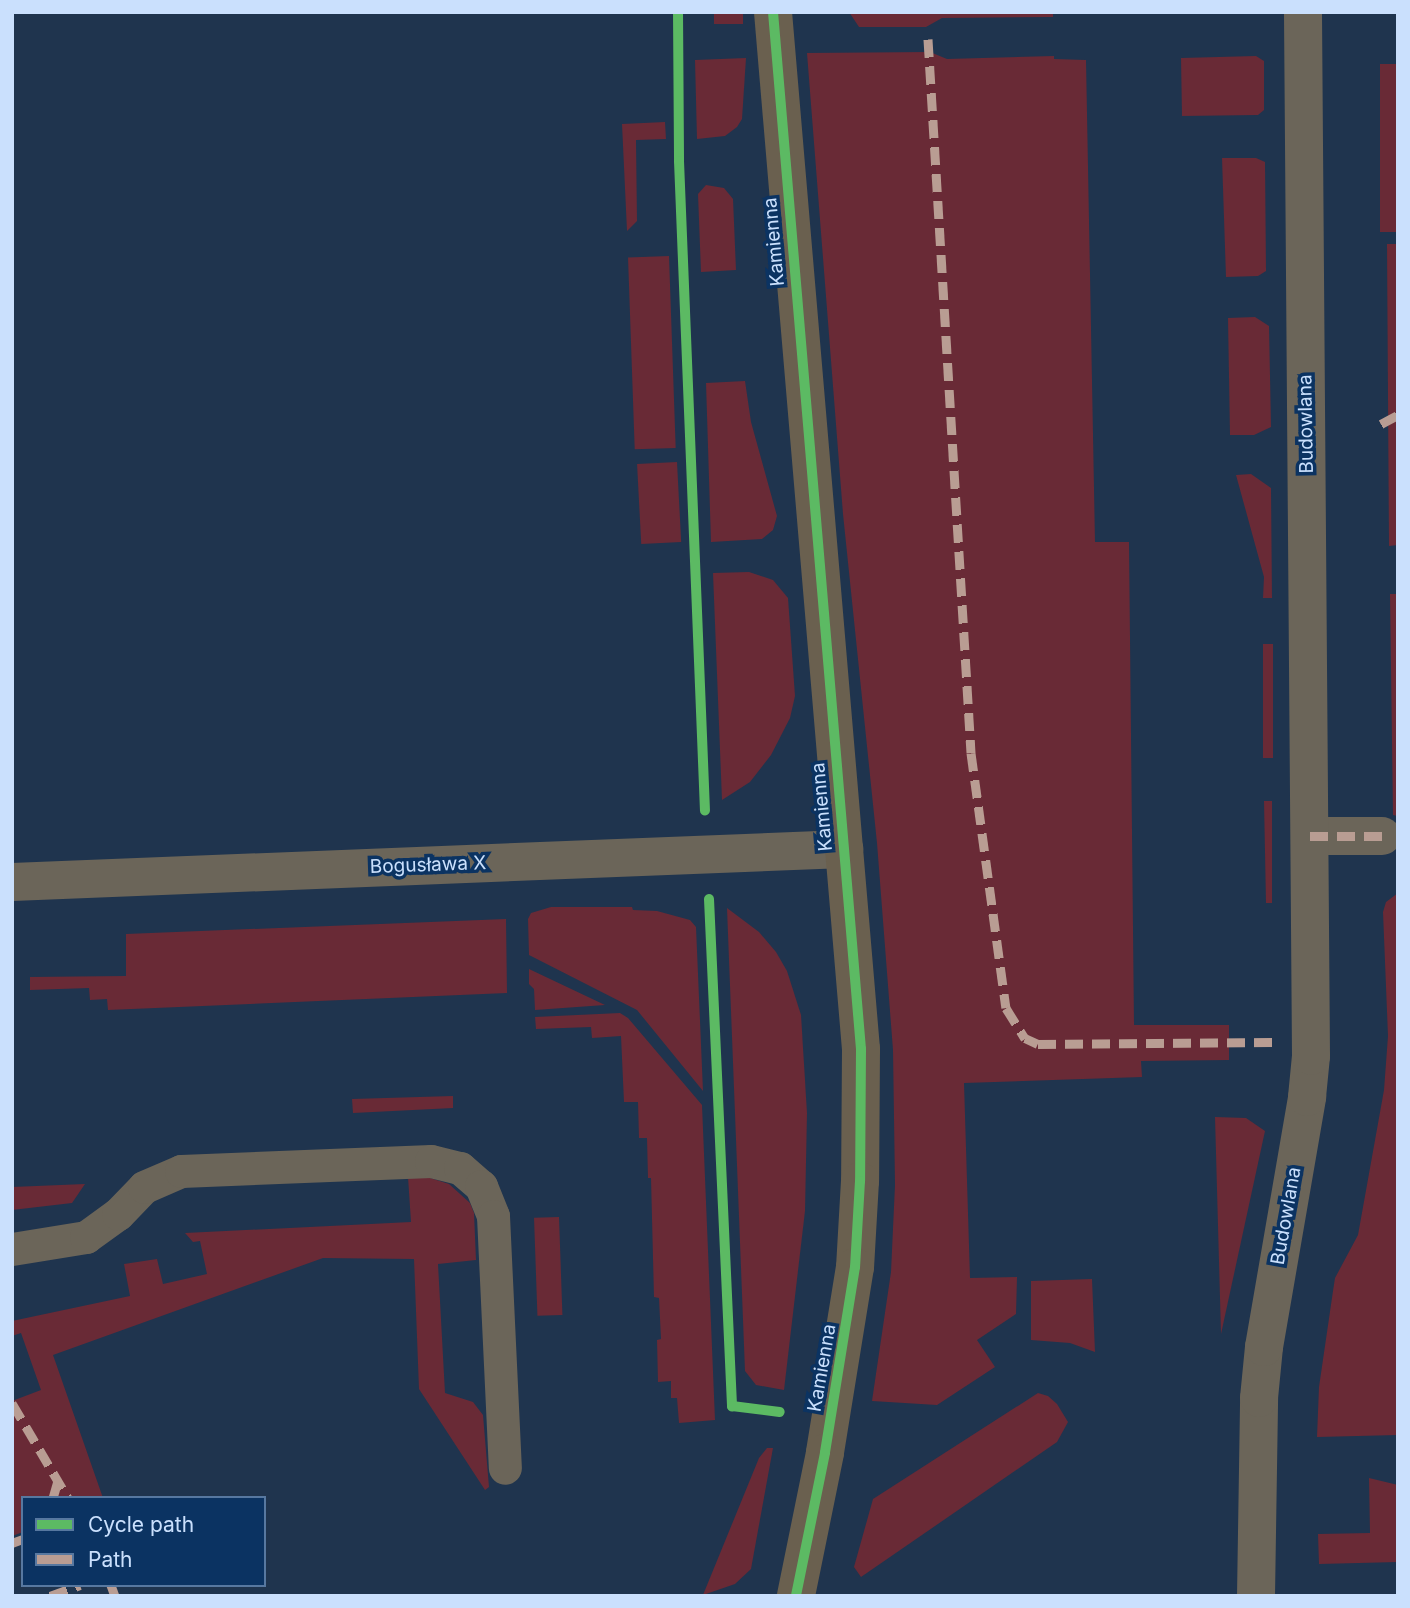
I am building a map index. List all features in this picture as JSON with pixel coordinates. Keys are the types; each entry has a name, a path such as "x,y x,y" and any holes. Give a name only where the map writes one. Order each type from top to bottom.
{"street":[{"name":"Kamienna","path":"773,12 860,1049 860,1181 855,1267 835,1396 796,1596"},
{"name":"Budowlana","path":"1256,1596 1259,1398 1264,1347 1307,1097 1311,1056 1303,12"},
{"path":"1310,836 1390,837"},
{"name":"Bogusława X","path":"12,881 844,849"}],"lane":[{"path":"12,1249 86,1237 118,1214 144,1187 181,1171 431,1161 460,1168 481,1186 493,1216 505,1468"}],"shaded area":[{"path":"714,12 743,12 743,24 714,24"},
{"path":"849,12 1053,12 1053,17 942,18 926,27 859,27"},
{"path":"930,52 947,59 1054,56 1054,59 1086,60 1095,542 1129,542 1134,1025 1229,1025 1229,1060 1141,1061 1142,1077 964,1083 970,1278 1017,1277 1016,1314 977,1340 995,1367 937,1405 872,1401 891,1272 895,1185 893,1050 877,843 843,514 807,53"},
{"path":"1256,56 1264,61 1264,110 1258,115 1182,116 1181,58"},
{"path":"746,58 742,119 737,127 725,136 697,139 695,60"},
{"path":"1380,64 1398,64 1398,232 1380,232"},
{"path":"665,122 666,139 636,140 637,221 627,231 622,124"},
{"path":"1222,158 1256,158 1265,162 1266,271 1258,276 1226,277"},
{"path":"706,185 724,188 733,199 736,270 701,272 698,194"},
{"path":"1387,244 1398,244 1398,545 1389,546"},
{"path":"669,256 676,448 635,449 628,257"},
{"path":"1255,317 1269,326 1271,427 1254,435 1230,435 1228,318"},
{"path":"745,381 751,422 777,516 773,530 762,539 711,542 706,383"},
{"path":"677,462 681,542 641,544 637,464"},
{"path":"1251,474 1271,488 1272,598 1263,598 1264,577 1236,475"},
{"path":"749,572 773,580 788,598 795,696 790,718 771,755 750,782 722,800 713,573"},
{"path":"1390,594 1398,594 1398,816 1393,815"},
{"path":"1263,644 1273,644 1273,758 1263,758"},
{"path":"1264,801 1272,801 1272,903 1266,903"},
{"path":"1398,893 1398,1435 1317,1437 1319,1387 1335,1278 1358,1235 1384,1090 1388,1036 1383,912 1386,902"},
{"path":"551,907 632,907 633,910 657,911 690,920 696,927 703,1091 637,1010 529,955 528,919 531,913"},
{"path":"727,908 759,932 776,952 787,971 801,1015 807,1113 805,1211 784,1390 756,1385 745,1371"},
{"path":"506,919 507,993 108,1010 107,999 90,1000 89,988 30,990 30,977 126,976 126,934"},
{"path":"529,969 605,1005 535,1010 534,989 529,984"},
{"path":"620,1013 628,1018 702,1105 715,1420 679,1423 677,1398 671,1398 671,1381 658,1382 657,1340 661,1339 659,1298 654,1297 651,1178 648,1178 647,1138 639,1138 638,1102 624,1102 621,1036 592,1038 591,1027 536,1029 535,1017"},
{"path":"453,1096 453,1108 353,1113 352,1099"},
{"path":"1215,1117 1246,1118 1265,1131 1221,1334"},
{"path":"408,1177 427,1177 449,1184 470,1203 474,1213 476,1260 438,1264 445,1393 473,1402 483,1415 489,1487 485,1490 419,1389 414,1259 323,1258 53,1355 102,1496 21,1496 21,1533 12,1536 12,1401 41,1390 21,1333 12,1336 12,1321 130,1296 124,1264 157,1259 163,1284 207,1274 200,1241 193,1242 185,1233 411,1222"},
{"path":"85,1184 72,1203 12,1210 12,1187"},
{"path":"559,1217 562,1315 537,1316 534,1218"},
{"path":"1092,1279 1095,1352 1070,1343 1031,1340 1031,1281"},
{"path":"1038,1393 1048,1396 1057,1404 1068,1422 1057,1442 861,1577 854,1567 873,1499"},
{"path":"767,1448 773,1448 751,1569 735,1584 703,1595 759,1458"},
{"path":"1369,1478 1398,1485 1398,1562 1319,1564 1318,1534 1370,1533"}],"marked path":[{"path":"928,39 971,753 1006,1008 1025,1038 1038,1044 1281,1042"},
{"path":"1381,424 1398,415"},
{"path":"1310,836 1382,836"},
{"path":"12,1403 67,1496"},
{"path":"54,1496 58,1480"},
{"path":"12,1543 21,1540"},
{"path":"50,1596 75,1587"},
{"path":"112,1587 115,1596"}],"cycle path":[{"path":"678,12 679,161 705,810"},
{"path":"773,12 861,1049 860,1181 855,1267 825,1453 796,1596"},
{"path":"709,899 732,1406 780,1412"}]}
